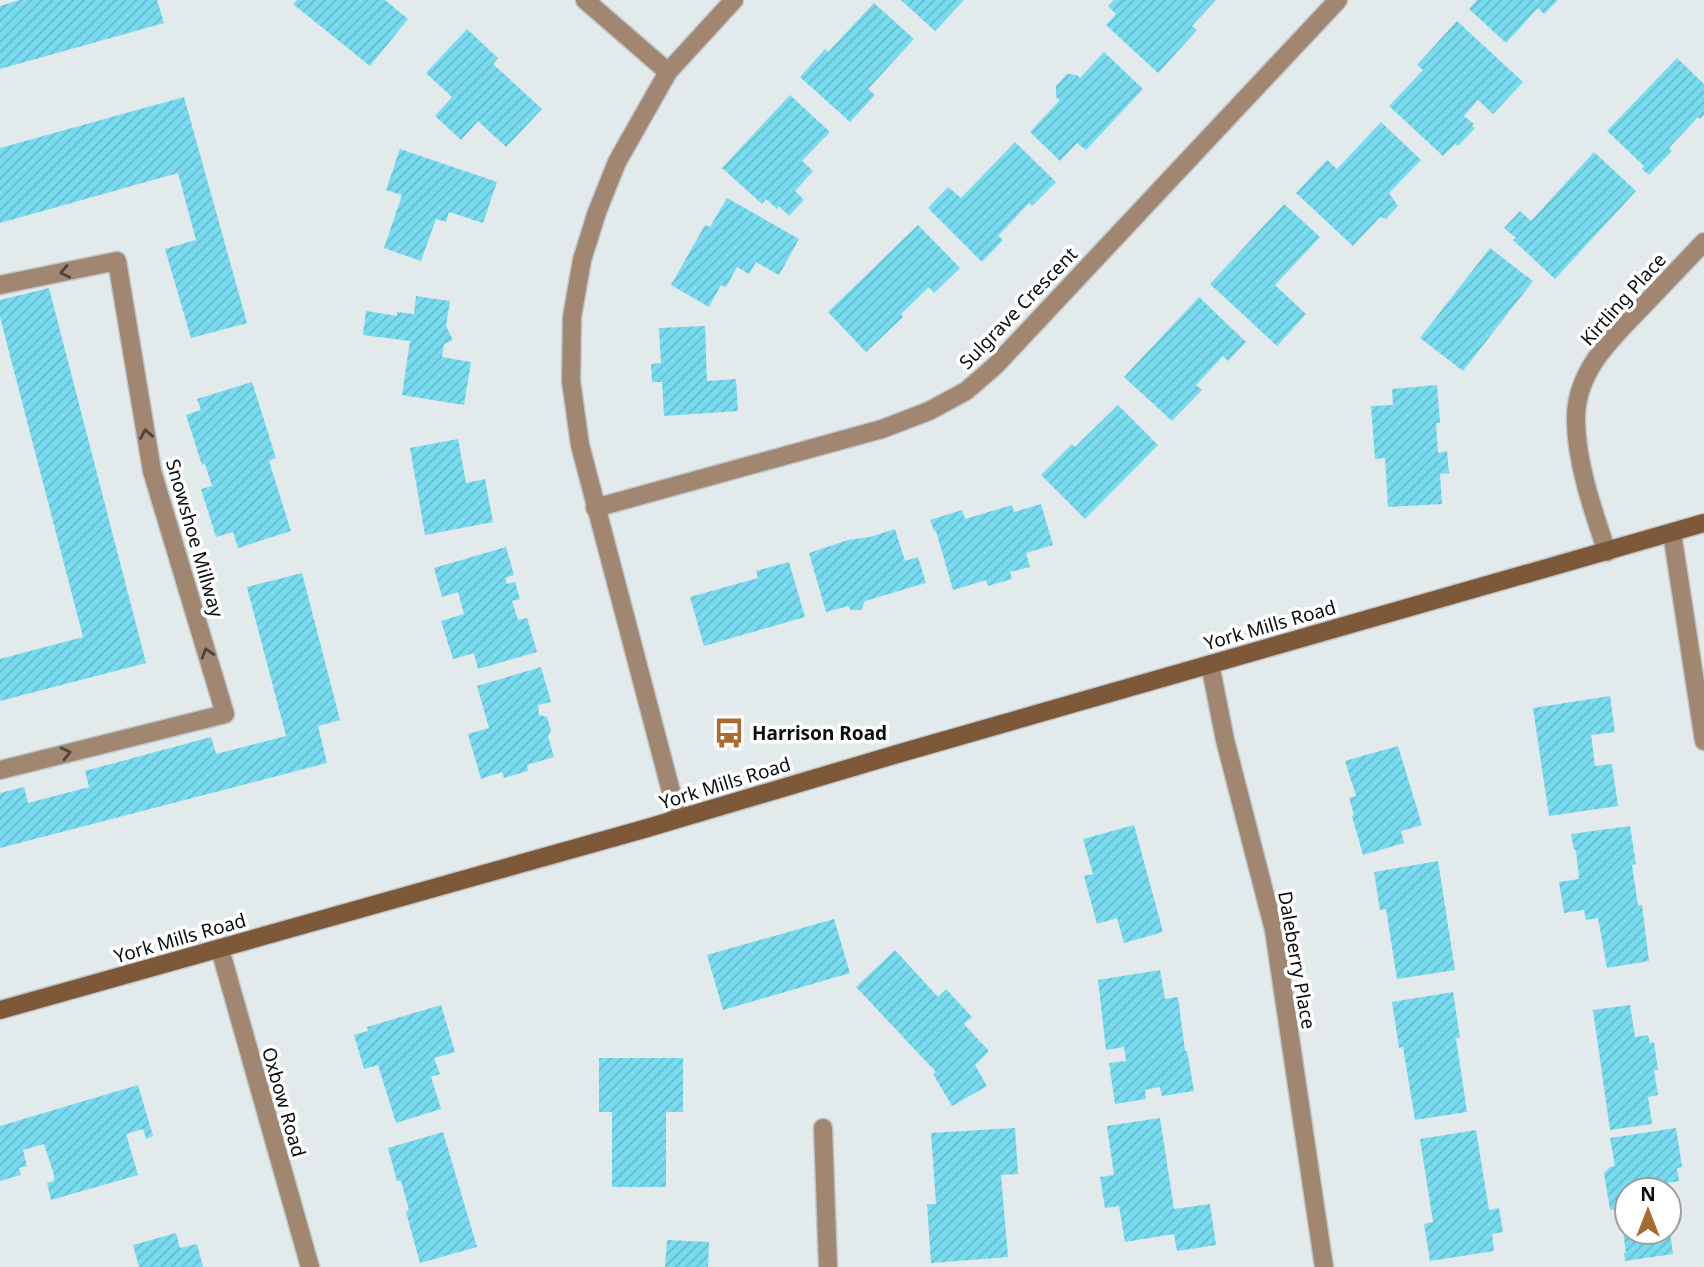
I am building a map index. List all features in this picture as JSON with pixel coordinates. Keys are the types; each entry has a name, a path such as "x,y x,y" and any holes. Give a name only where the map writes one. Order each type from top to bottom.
{"main road":[{"name":"York Mills Road","path":"0,1010 1704,523"}],"street":[{"path":"585,0 668,72"},
{"path":"678,818 580,445 571,381 572,317 582,260 617,162 668,72 734,0"},
{"name":"Sulgrave Crescent","path":"595,508 882,429 929,411 966,391 995,366 1338,0"},
{"name":"Kirtling Place","path":"1607,552 1595,519 1578,443 1576,413 1584,378 1602,349 1704,242"},
{"name":"Snowshoe Millway","path":"0,285 117,261 152,471 225,714 0,770"},
{"path":"1672,533 1704,741"},
{"name":"Daleberry Place","path":"1210,664 1225,740 1274,930 1324,1267"},
{"name":"Oxbow Road","path":"220,949 310,1267"},
{"path":"823,1128 828,1267"}],"building":[{"path":"20,0 157,0 164,23 0,69 0,6"},
{"path":"297,0 385,0 408,19 370,66 293,4"},
{"path":"901,0 964,0 935,31"},
{"path":"1114,0 1216,0 1192,26 1197,30 1158,73 1106,25 1116,14 1108,6"},
{"path":"1477,0 1558,0 1544,14 1538,8 1506,43 1469,9"},
{"path":"874,3 914,39 868,89 875,95 850,122 800,77 825,49 828,52"},
{"path":"1457,21 1523,82 1493,114 1478,100 1464,116 1475,128 1458,146 1455,144 1443,156 1389,106 1423,70 1417,65"},
{"path":"467,29 498,58 493,64 542,109 506,147 478,121 461,140 435,116 452,97 426,73"},
{"path":"1104,52 1143,89 1086,150 1077,143 1060,161 1030,132 1060,100 1056,97 1056,86 1067,74 1080,78"},
{"path":"1677,58 1704,84 1704,115 1700,119 1698,117 1669,148 1672,151 1649,175 1642,169 1644,166 1607,131"},
{"path":"790,95 830,132 802,161 813,171 795,191 804,200 789,216 766,199 762,204 722,168"},
{"path":"184,97 247,323 191,338 165,249 196,240 178,173 0,223 0,148"},
{"path":"1381,122 1421,160 1389,193 1398,206 1386,219 1380,217 1353,246 1296,193 1327,160 1337,169"},
{"path":"1015,142 1056,182 1032,206 1029,203 998,236 1003,240 982,262 928,208 948,187 961,198"},
{"path":"400,149 497,182 483,223 449,212 446,222 436,219 421,261 384,248 402,195 386,190"},
{"path":"1594,152 1636,191 1555,279 1513,240 1516,238 1504,228 1520,211 1531,221"},
{"path":"727,198 799,239 779,275 756,262 749,274 737,267 726,287 721,285 709,307 671,285 705,225 710,227"},
{"path":"1284,204 1320,237 1275,285 1306,314 1277,346 1210,284"},
{"path":"918,225 960,268 934,293 929,287 901,314 903,317 866,352 828,312"},
{"path":"1490,248 1533,281 1463,371 1420,338"},
{"path":"49,288 146,663 0,701 0,659 83,637 0,317 0,300"},
{"path":"416,296 450,301 446,326 453,340 444,344 442,357 471,362 464,405 402,395 410,341 363,335 366,311 397,316 397,312 414,314"},
{"path":"1199,297 1246,342 1228,361 1223,356 1196,385 1202,390 1172,421 1124,377"},
{"path":"705,326 707,381 736,379 738,411 664,416 662,382 652,382 651,364 661,363 659,328"},
{"path":"252,382 276,458 269,461 291,531 238,548 233,532 216,537 201,489 212,486 205,464 202,465 186,415 201,410 197,399"},
{"path":"1437,385 1440,423 1436,423 1438,453 1447,451 1449,473 1440,474 1442,504 1388,507 1385,458 1375,459 1371,406 1393,405 1392,389"},
{"path":"1118,405 1158,445 1085,519 1041,475 1072,444 1075,447"},
{"path":"458,439 466,483 485,479 493,522 425,535 410,448"},
{"path":"1041,504 1053,545 1026,553 1030,567 1010,572 1012,579 988,586 986,580 953,590 936,531 930,520 962,510 965,519 1012,505 1014,512"},
{"path":"895,529 905,561 918,557 926,583 865,601 861,610 851,610 848,606 826,612 809,553"},
{"path":"506,547 514,575 505,578 507,584 515,582 520,599 512,601 518,620 527,618 537,652 478,669 474,653 453,659 441,621 464,614 458,592 442,597 434,568"},
{"path":"789,562 805,617 704,646 690,597 758,578 756,571"},
{"path":"302,573 340,720 318,726 327,763 0,848 0,793 24,787 28,803 89,787 85,771 211,737 216,754 286,736 247,587"},
{"path":"541,667 551,702 538,705 539,715 547,717 551,730 548,736 554,757 527,765 528,771 504,778 502,772 481,779 468,734 489,728 477,686"},
{"path":"1610,696 1615,732 1591,735 1595,766 1612,764 1618,806 1549,816 1533,708"},
{"path":"1398,746 1422,825 1401,831 1404,843 1363,855 1349,798 1356,796 1345,761"},
{"path":"1134,825 1163,932 1124,943 1117,918 1097,924 1084,876 1093,874 1083,839"},
{"path":"1630,826 1636,864 1632,865 1638,905 1642,905 1649,961 1607,968 1598,918 1586,920 1584,910 1564,913 1559,882 1579,879 1576,850 1571,834"},
{"path":"1438,861 1455,970 1397,979 1386,909 1380,910 1374,872"},
{"path":"834,919 850,973 723,1010 707,955"},
{"path":"895,950 938,997 946,989 972,1017 964,1024 989,1051 975,1065 987,1086 952,1106 933,1074 936,1072 856,987"},
{"path":"1160,970 1165,999 1178,997 1185,1051 1194,1091 1162,1096 1160,1087 1145,1090 1146,1099 1115,1104 1109,1063 1126,1061 1124,1047 1106,1050 1098,980"},
{"path":"1453,992 1460,1038 1456,1038 1467,1112 1415,1120 1403,1047 1399,1048 1392,1002"},
{"path":"441,1005 455,1052 434,1058 440,1074 431,1077 441,1109 396,1123 378,1065 364,1069 354,1035 368,1031 367,1027"},
{"path":"1630,1005 1635,1037 1648,1035 1650,1043 1654,1042 1658,1070 1654,1070 1658,1095 1648,1097 1652,1124 1610,1130 1593,1010"},
{"path":"599,1058 683,1058 683,1112 666,1112 666,1187 612,1187 612,1112 599,1112"},
{"path":"138,1085 153,1136 146,1139 143,1129 126,1134 138,1175 51,1200 47,1183 54,1181 54,1175 44,1144 23,1150 27,1166 19,1168 21,1175 0,1181 0,1126"},
{"path":"1160,1118 1174,1209 1210,1204 1216,1245 1177,1251 1174,1234 1125,1242 1119,1206 1105,1208 1100,1177 1114,1175 1107,1126"},
{"path":"1015,1128 1018,1174 1001,1175 1008,1257 931,1263 927,1204 936,1204 931,1133"},
{"path":"1676,1128 1682,1167 1677,1168 1678,1176 1613,1176 1613,1210 1610,1210 1604,1173 1615,1166 1610,1138"},
{"path":"1476,1130 1489,1210 1499,1208 1503,1232 1492,1234 1494,1251 1430,1261 1424,1224 1433,1222 1420,1139"},
{"path":"443,1132 477,1247 420,1263 406,1212 409,1210 401,1181 397,1181 388,1148"},
{"path":"176,1233 180,1248 197,1244 203,1267 139,1267 133,1245"},
{"path":"667,1240 709,1242 708,1267 665,1267"},
{"path":"1625,1246 1672,1246 1673,1254 1625,1261"}],"place":[{"name":"Harrison Road","path":"729,733"}]}
